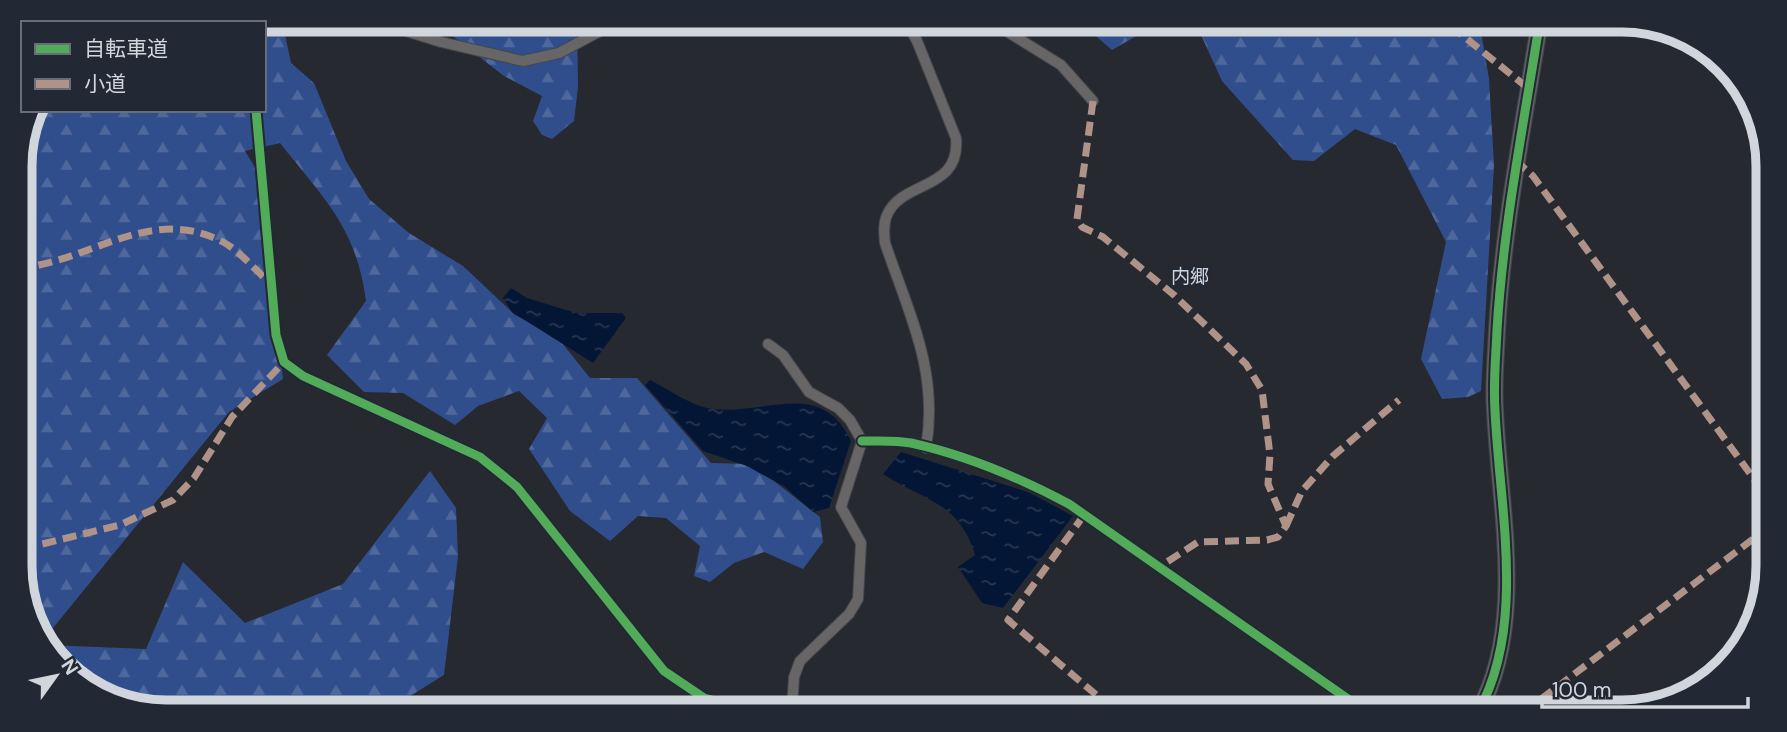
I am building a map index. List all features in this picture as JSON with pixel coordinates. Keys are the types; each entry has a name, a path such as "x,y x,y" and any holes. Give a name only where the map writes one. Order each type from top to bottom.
{"street":[{"path":"409,32 523,61 559,52 598,32"},
{"path":"912,32 951,127 957,153 955,163 947,171 896,204 887,214 884,226 885,243 925,358 932,401 926,448"},
{"path":"1008,32 1061,65 1093,101"},
{"path":"1483,700 1493,677 1506,618 1494,407 1497,330 1516,160 1538,32"},
{"path":"256,112 276,335 284,362 303,376 480,457 517,487 664,671 704,698 712,700"},
{"path":"768,344 783,355 809,392 838,408 850,420 862,441 841,507 862,542 858,599 849,614 800,661 794,677 793,700"},
{"path":"862,441 909,443 926,448 1025,481 1069,504 1349,700"}],"green space":[{"path":"266,32 285,32 291,63 314,83 346,161 369,199 409,233 463,266 515,315 558,338 590,378 637,378 711,463 752,464 820,517 823,542 803,569 764,552 734,563 710,582 694,576 700,546 666,518 638,516 610,541 570,511 529,449 547,418 519,391 478,406 455,425 403,393 364,392 327,355 366,301 355,253 336,216 280,143 245,151 261,177 283,379 229,412 49,633 34,593 32,567 32,157 34,139 43,112 266,112"},
{"path":"444,32 577,32 578,87 574,121 552,139 542,135 533,121 542,96 504,76"},
{"path":"1091,32 1143,32 1112,50"},
{"path":"1196,32 1481,32 1489,79 1494,165 1481,391 1468,397 1442,399 1421,359 1446,242 1396,145 1355,129 1314,161 1293,160 1222,81 1201,35"},
{"path":"430,471 456,508 458,556 444,675 404,700 157,700 122,693 91,678 91,647 146,649 183,562 245,623 343,584"}],"water":[{"path":"511,288 527,298 576,313 622,313 626,318 593,363 512,312 503,298"},
{"path":"650,380 705,408 733,410 791,404 824,410 839,422 851,441 829,508 813,512 785,487 747,466 703,451 645,385"},
{"path":"901,452 1028,492 1073,516 1003,608 982,603 958,567 975,555 960,524 938,504 883,474"}],"marked path":[{"path":"1458,32 1529,89"},
{"path":"1093,101 1077,219 1082,227 1103,237 1174,295 1246,364 1262,390 1270,455 1268,484 1286,526 1278,537 1267,540 1198,542 1159,567"},
{"path":"1515,160 1533,176 1756,482"},
{"path":"32,264 35,266 59,260 129,236 175,229 198,232 223,242 272,285"},
{"path":"32,547 120,525 173,500 194,478 232,417 284,362"},
{"path":"1286,526 1302,491 1333,456 1399,400"},
{"path":"1084,515 1008,620 1102,700"},
{"path":"1540,700 1756,537"}],"cycle path":[{"path":"1483,700 1493,678 1502,641 1506,603 1504,524 1494,400 1500,292 1520,140 1538,32"},
{"path":"256,112 276,335 284,362 303,376 480,457 517,487 664,671 704,698 712,700"},
{"path":"862,441 905,442 952,454 1012,476 1069,504 1349,700"}],"district":[{"name":"内郷","path":"1190,276"}]}
